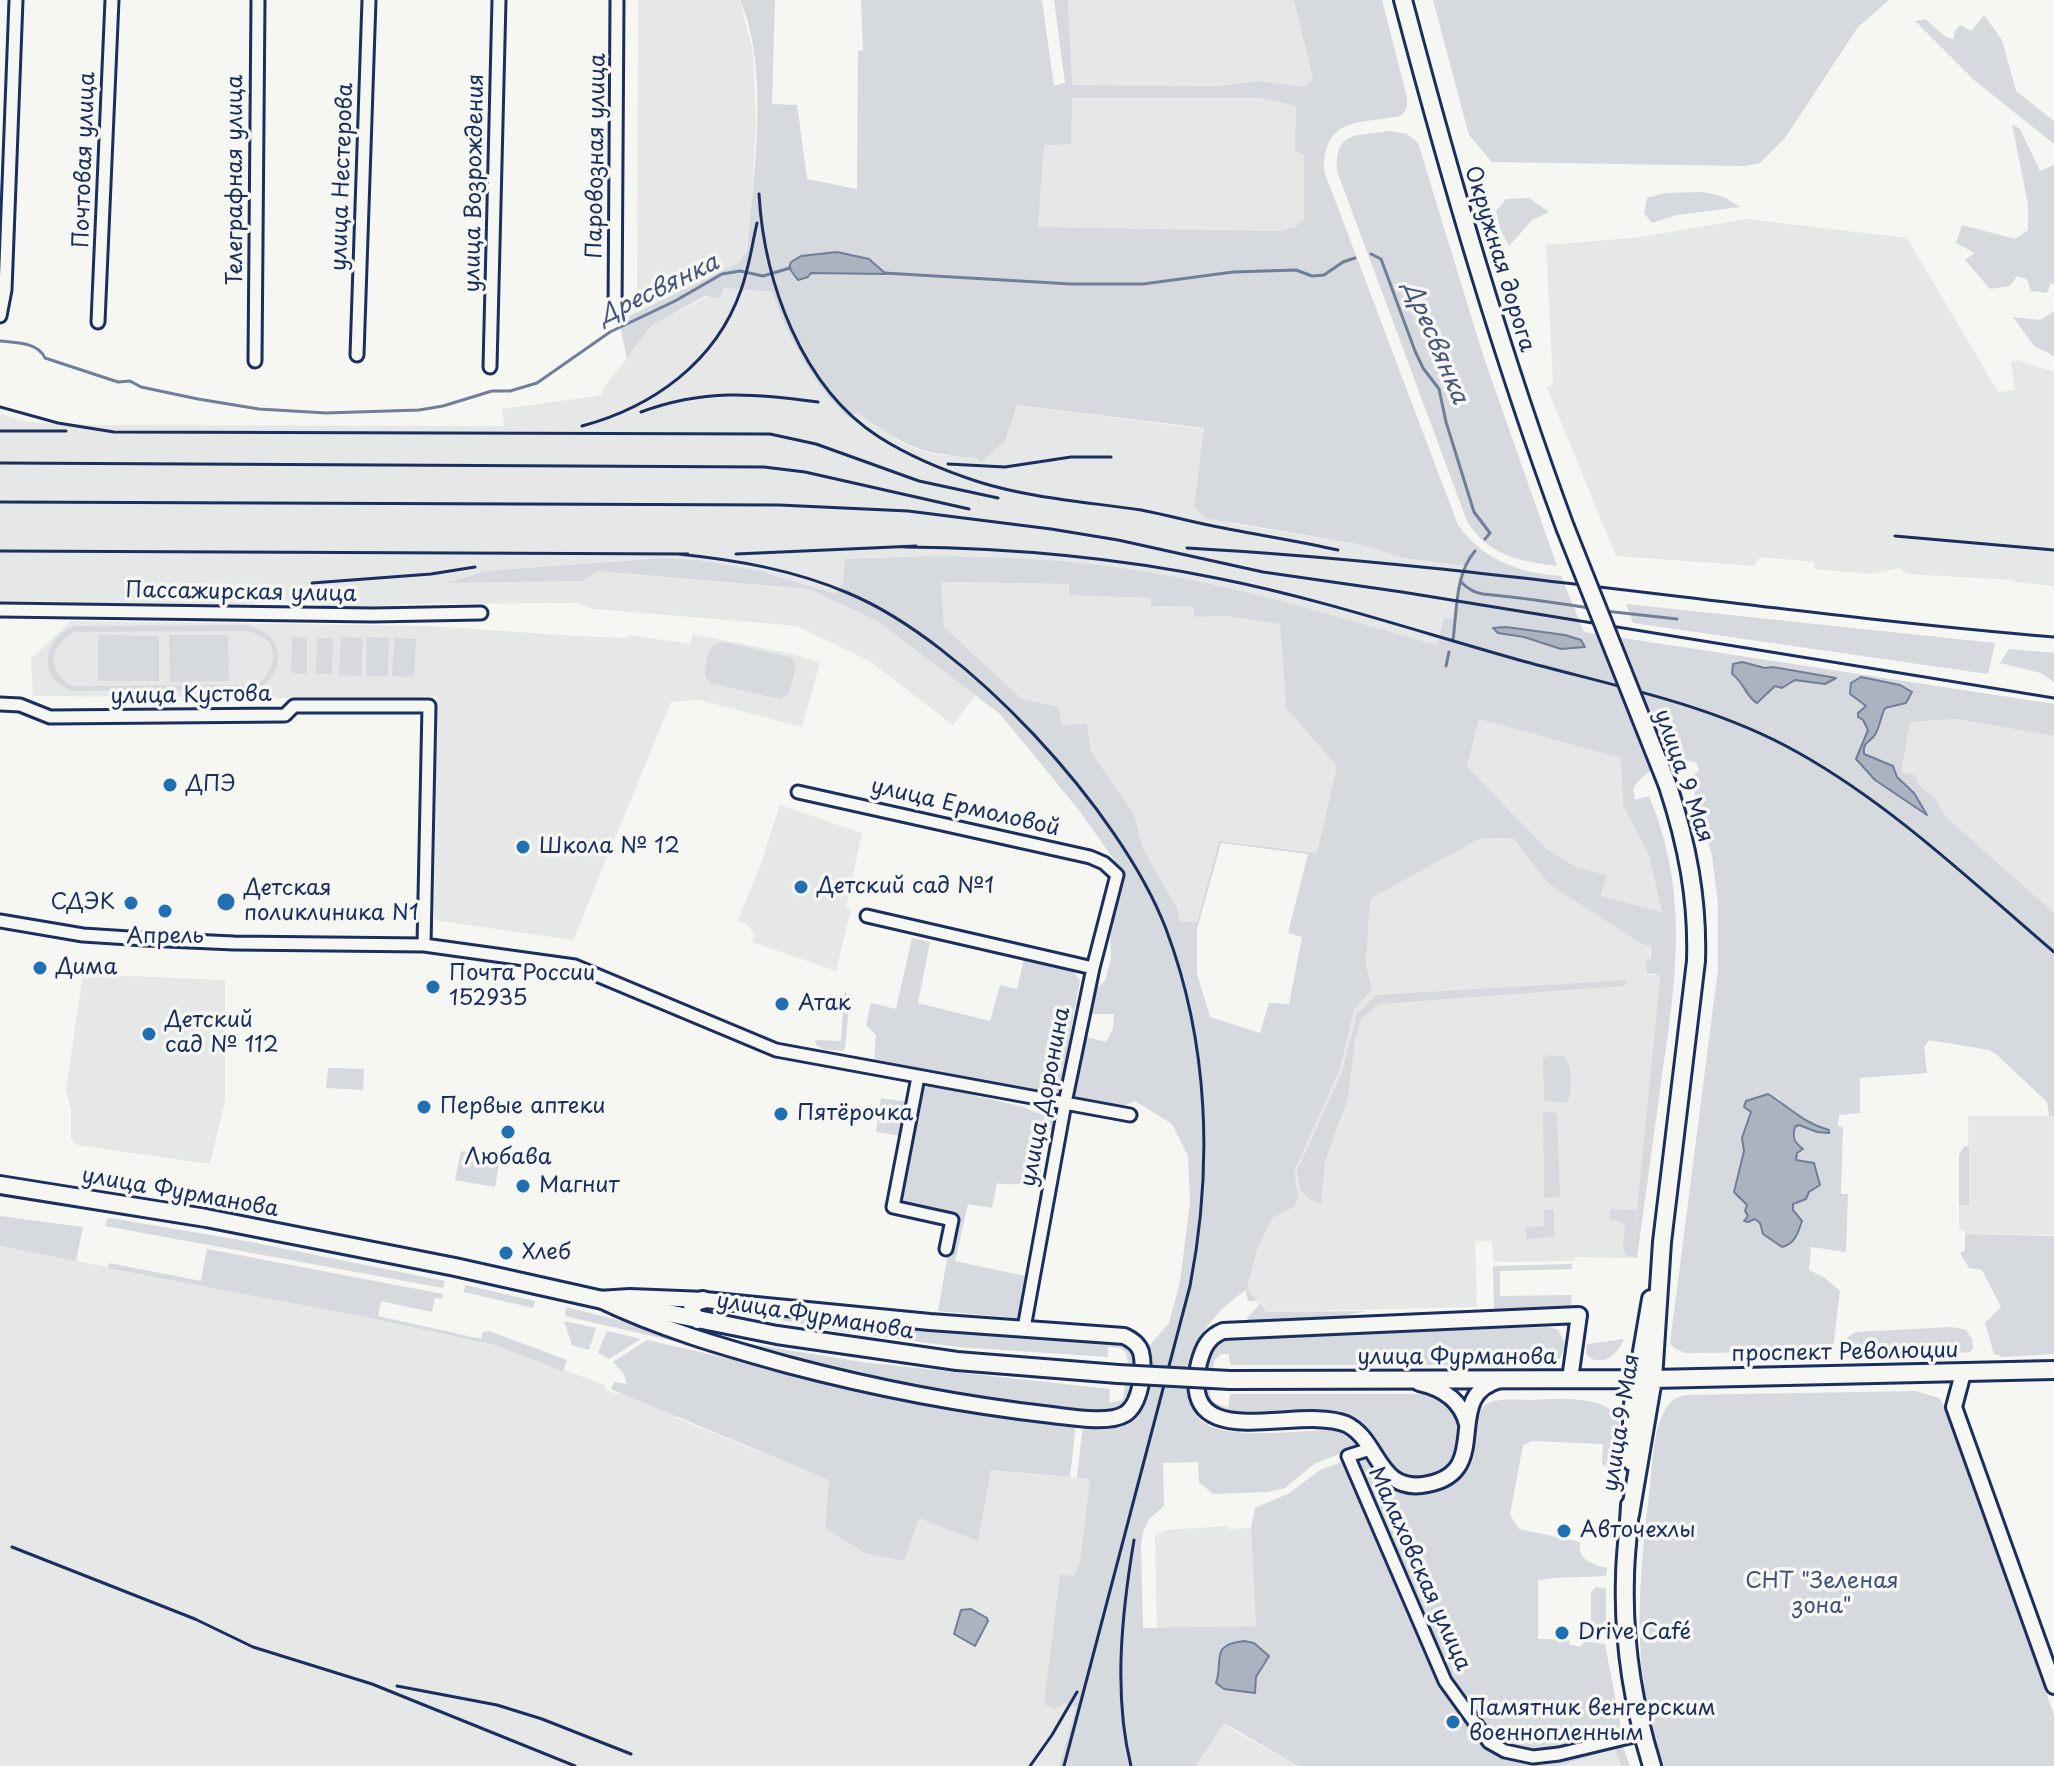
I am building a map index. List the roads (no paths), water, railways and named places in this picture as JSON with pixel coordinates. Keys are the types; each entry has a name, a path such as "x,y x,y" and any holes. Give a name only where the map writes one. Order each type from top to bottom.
{"main road":[{"name":"Окружная дорога","path":"1403,0 1466,231 1529,430 1565,527"},
{"name":"улица 9 Мая","path":"1565,527 1668,786 1688,853 1696,902 1693,995 1662,1242 1644,1379 1632,1410 1625,1611 1629,1668 1642,1734 1652,1766"},
{"name":"улица Фурманова","path":"0,1185 206,1218 455,1267 698,1320 926,1357 1118,1374 1230,1380 1644,1379"},
{"path":"698,1320 692,1308 695,1302 703,1300"},
{"name":"проспект Революции","path":"1644,1379 2054,1370"}],"street":[{"path":"0,316 5,275 16,0"},
{"name":"Почтовая улица","path":"98,322 112,0"},
{"name":"Телеграфная улица","path":"255,361 258,0"},
{"name":"улица Нестерова","path":"357,355 369,0"},
{"name":"улица Возрождения","path":"490,367 499,0"},
{"name":"Паровозная улица","path":"615,313 617,0"},
{"name":"Пассажирская улица","path":"0,610 360,615 481,613"},
{"name":"улица Кустова","path":"0,704 24,706 50,717 285,715 294,706 429,706 424,945"},
{"name":"улица Ермоловой","path":"798,792 1090,857 1104,863 1117,875"},
{"name":"улица Доронина","path":"1024,1328 1065,1103 1093,968 1117,875"},
{"path":"867,916 1093,968"},
{"path":"0,921 83,935 130,938 424,945 575,966 776,1050 1130,1115"},
{"path":"918,1077 893,1207 952,1220 946,1249"},
{"path":"598,1299 703,1300 930,1322 1107,1333 1124,1336 1138,1345 1141,1367 1135,1400 1127,1413 1106,1419 984,1406 832,1376 692,1338 634,1317 598,1299"},
{"path":"1501,1380 1490,1383 1474,1395 1460,1462 1452,1473 1429,1484 1416,1486 1394,1479 1386,1472 1353,1428 1331,1420 1232,1421 1213,1417 1199,1402 1196,1391 1200,1362 1208,1341 1223,1331 1579,1315 1570,1379"},
{"path":"692,1338 688,1328 698,1320"},
{"path":"1963,1373 1954,1407 2054,1686"},
{"path":"1410,1380 1429,1385 1451,1397 1460,1406 1468,1428"},
{"name":"Малаховская улица","path":"1370,1449 1348,1456 1445,1681 1482,1736 1498,1749 1533,1757 1559,1754 1642,1734"}],"waterway":[{"name":"Дресвянка","path":"1371,254 1381,259 1415,351 1439,389 1474,512 1490,533 1485,539"},
{"name":"Дресвянка","path":"884,273 1071,284 1143,284 1233,272 1296,270 1312,276 1324,275 1355,258"},
{"name":"Дресвянка","path":"0,341 32,346 45,358 118,382 130,381 141,387 198,399 259,409 326,413 419,410 537,383 610,332 722,274 740,271 763,276 790,268"},
{"path":"1453,640 1460,582 1475,551"},
{"path":"1461,582 1480,593 1590,608"},
{"path":"1605,611 1677,619"},
{"path":"1446,666 1449,652"}],"railway":[{"path":"759,194 769,262 792,329 808,361 828,390 852,416 879,437 940,468 998,487 1038,496 1141,510 1338,550"},
{"path":"582,426 608,418 657,394 698,360 730,316 741,290 757,223"},
{"path":"641,412 707,396 750,395 818,402"},
{"path":"0,407 58,423 114,432 770,434 816,444 919,481 998,498"},
{"path":"0,431 66,431"},
{"path":"948,464 1005,467 1071,457 1111,457"},
{"path":"0,463 764,467 805,472 969,509"},
{"path":"0,502 779,505 908,511 1051,529 1118,540 1263,572 2054,698"},
{"path":"1895,536 2054,550"},
{"path":"736,554 916,546"},
{"path":"905,547 1061,555 1139,564 1254,586 1626,688 1731,721 1797,752 1866,796 2054,952"},
{"path":"1187,548 1404,565 2054,637"},
{"path":"0,551 688,554"},
{"path":"678,554 765,567 828,585 894,617 941,650 989,690 1077,784 1114,834 1144,883 1166,929 1180,972 1199,1061 1203,1106 1204,1151 1197,1241 1190,1286 1064,1766"},
{"path":"312,583 431,574 475,567"},
{"path":"1131,1766 1122,1710 1121,1653 1134,1540"},
{"path":"12,1547 195,1619 253,1647 372,1684 575,1766"},
{"path":"397,1686 497,1705 631,1754"},
{"path":"1030,1766 1077,1692"}],"place":[{"name":"ДПЭ","path":"170,785"},
{"name":"Школа № 12","path":"523,847"},
{"name":"Детский сад №1","path":"801,887"},
{"name":"Детская поликлиника N1","path":"226,902"},
{"name":"СДЭК","path":"131,903"},
{"name":"Апрель","path":"165,911"},
{"name":"Дима","path":"40,968"},
{"name":"Почта России 152935","path":"433,987"},
{"name":"Атак","path":"782,1004"},
{"name":"Детский сад № 112","path":"149,1034"},
{"name":"Первые аптеки","path":"424,1107"},
{"name":"Пятёрочка","path":"781,1114"},
{"name":"Любава","path":"508,1132"},
{"name":"Магнит","path":"523,1186"},
{"name":"Хлеб","path":"506,1253"},
{"name":"Авточехлы","path":"1564,1531"},
{"name":"Drive Café","path":"1562,1633"},
{"name":"Памятник венгерским военнопленным","path":"1453,1722"}],"park label":[{"name":"СНТ \"Зеленая зона\"","path":"1822,1594"}]}
